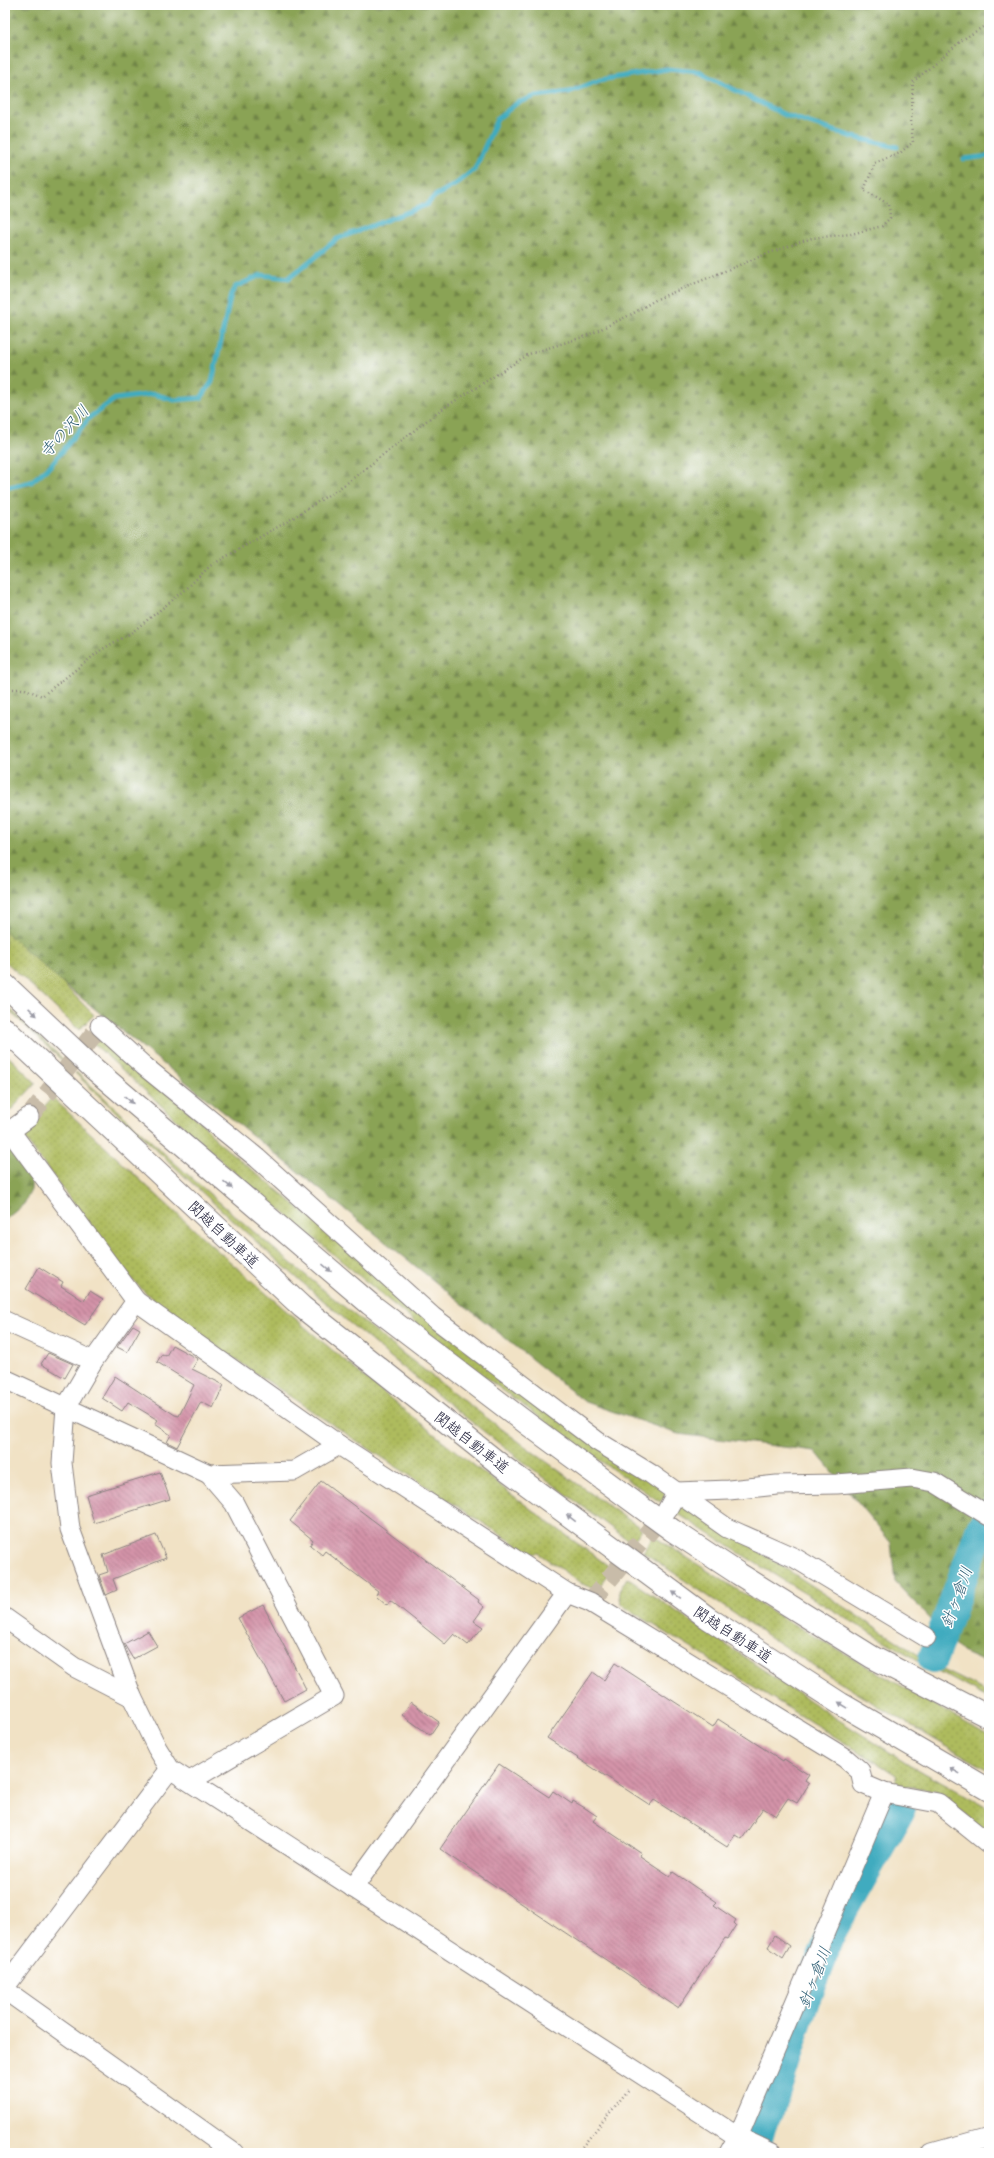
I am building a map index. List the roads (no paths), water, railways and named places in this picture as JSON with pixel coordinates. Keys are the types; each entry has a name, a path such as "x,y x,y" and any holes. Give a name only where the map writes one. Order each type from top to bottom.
{"highway":[{"path":"5,985 93,1068 370,1304 529,1425 672,1530 739,1574 872,1657 989,1718"},
{"name":"関越自動車道","path":"5,1030 302,1307 502,1466 708,1618 841,1704 989,1790"}],"street":[{"path":"100,1026 144,1066 257,1158 433,1317 597,1441 677,1492 727,1528 795,1558 926,1637"},
{"path":"29,1117 8,1130 136,1301 339,1445 567,1593 590,1602 845,1758 860,1771 863,1784 884,1794 938,1803 989,1844"},
{"path":"136,1301 93,1361 66,1407 62,1463 70,1529 132,1697 157,1748 170,1768 641,2075 733,2145 772,2153"},
{"path":"5,1321 93,1361"},
{"path":"5,1378 209,1474 234,1503 334,1696 190,1781"},
{"path":"209,1474 294,1471 339,1445"},
{"path":"677,1492 728,1490 777,1485 837,1484 912,1478 934,1482 989,1516"},
{"path":"667,1510 677,1492"},
{"path":"353,1888 567,1593"},
{"path":"5,1618 74,1667 132,1697"},
{"path":"170,1768 5,1988 234,2153"},
{"path":"733,2145 884,1794"},
{"path":"932,2153 989,2137"}],"waterway":[{"name":"寺の沢川","path":"5,488 31,482 50,466 90,417 115,399 154,394 174,400 201,398 212,382 231,294 235,287 261,275 289,278 337,239 426,205 435,196 456,184 475,169 497,119 517,103 536,96 569,92 600,80 667,69 699,72 785,115 853,137 897,147"},
{"path":"964,159 989,156"},
{"name":"針ヶ倉川","path":"933,1658 980,1530 989,1514"},
{"name":"針ヶ倉川","path":"754,2153 762,2124 771,2107 806,1997 833,1929 900,1811"}],"tunnel":[{"path":"29,1117 100,1026"},
{"path":"590,1602 667,1510"}]}
